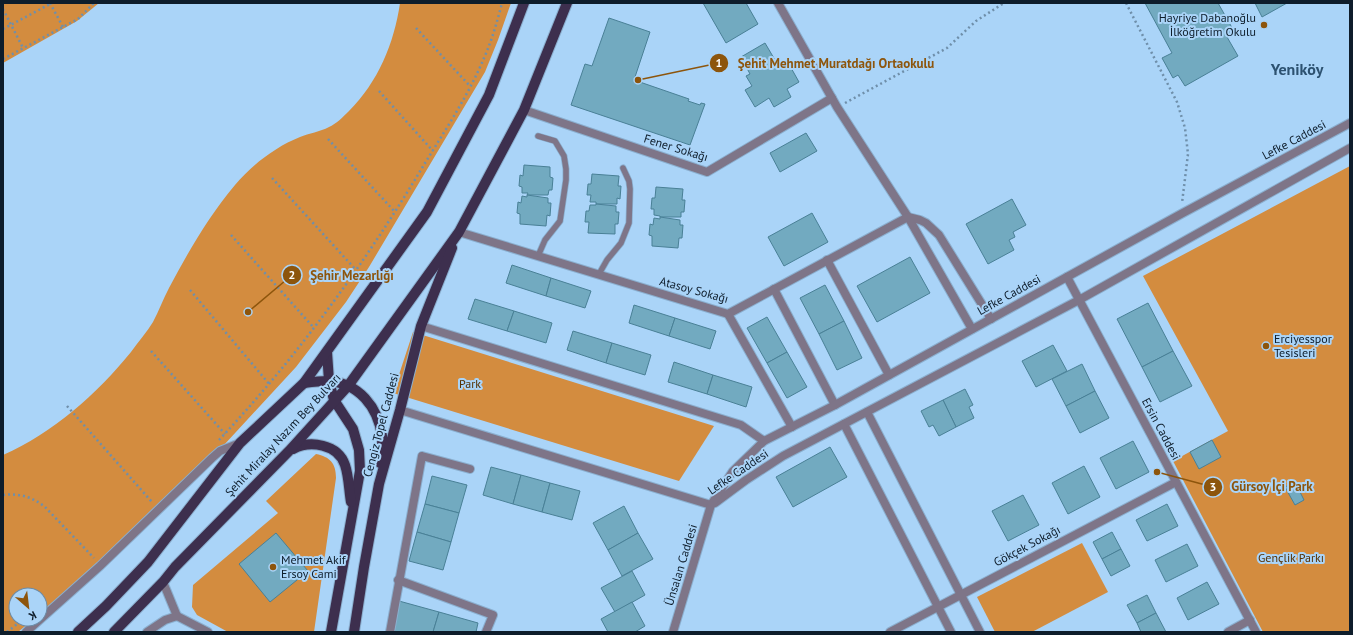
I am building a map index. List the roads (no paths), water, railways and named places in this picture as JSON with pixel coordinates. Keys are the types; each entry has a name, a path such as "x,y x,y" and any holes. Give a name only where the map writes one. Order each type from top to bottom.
{"main road":[{"name":"Şehit Miralay Nazım Bey Bulvarı","path":"78,632 106,606 148,562 240,442 304,383 427,212 489,95 524,3"},
{"name":"Şehit Miralay Nazım Bey Bulvarı","path":"114,632 163,582 175,567 289,451 348,386 459,232 524,110 567,3"},
{"name":"Cengiz Topel Caddesi","path":"354,632 379,484 400,410 421,326 459,232"},
{"name":"Cengiz Topel Caddesi","path":"327,352 329,381 334,400 353,429 359,450 360,471 331,632"},
{"path":"304,383 329,381 357,390 367,399 377,416 382,436 379,484"},
{"path":"289,451 299,446 316,444 331,449 339,456 345,465 352,510"}],"street":[{"path":"778,3 837,107 908,217 972,329"},
{"name":"Fener Sokağı","path":"524,110 707,172 832,98"},
{"name":"Lefke Caddesi","path":"711,505 732,471 764,441 835,405 1181,214 1350,123"},
{"name":"Lefke Caddesi","path":"711,505 783,456 1079,300 1350,148"},
{"path":"908,217 926,223 939,235 991,319"},
{"name":"Atasoy Sokağı","path":"459,232 728,314 908,217"},
{"path":"827,260 889,375"},
{"name":"Ersin Caddesi","path":"1067,277 1256,632"},
{"path":"774,289 835,405"},
{"path":"728,314 792,428"},
{"path":"421,326 741,425 764,441"},
{"path":"400,410 711,505"},
{"path":"867,412 980,632"},
{"path":"844,424 951,632"},
{"path":"26,632 100,566 212,458 220,452 240,442"},
{"path":"390,632 398,580 422,456 470,468"},
{"name":"Gökçek Sokağı","path":"890,632 1176,482"},
{"name":"Ünsalan Caddesi","path":"673,632 711,505"},
{"path":"398,580 493,615 486,632"},
{"path":"163,582 177,616 208,632"},
{"path":"147,632 165,620 177,616"},
{"path":"1228,632 1250,620"}],"lane":[{"path":"538,136 555,141 564,156 566,169 560,221 545,240 538,256"},
{"path":"599,274 607,260 621,244 629,223 630,189 629,181 623,168"}],"place":[{"name":"Hayriye Dabanoğlu İlköğretim Okulu","path":"1264,25"},
{"name":"Şehit Mehmet Muratdağı Ortaokulu","path":"638,80"},
{"name":"Şehir Mezarlığı","path":"248,312"},
{"name":"Erciyesspor Tesisleri","path":"1266,346"},
{"name":"Gürsoy İçi Park","path":"1157,472"},
{"name":"Mehmet Akif Ersoy Cami","path":"273,567"}],"district":[{"name":"Yeniköy","path":"1297,69"}],"park label":[{"name":"Park","path":"470,384"},
{"name":"Gençlik Parkı","path":"1291,558"}]}
